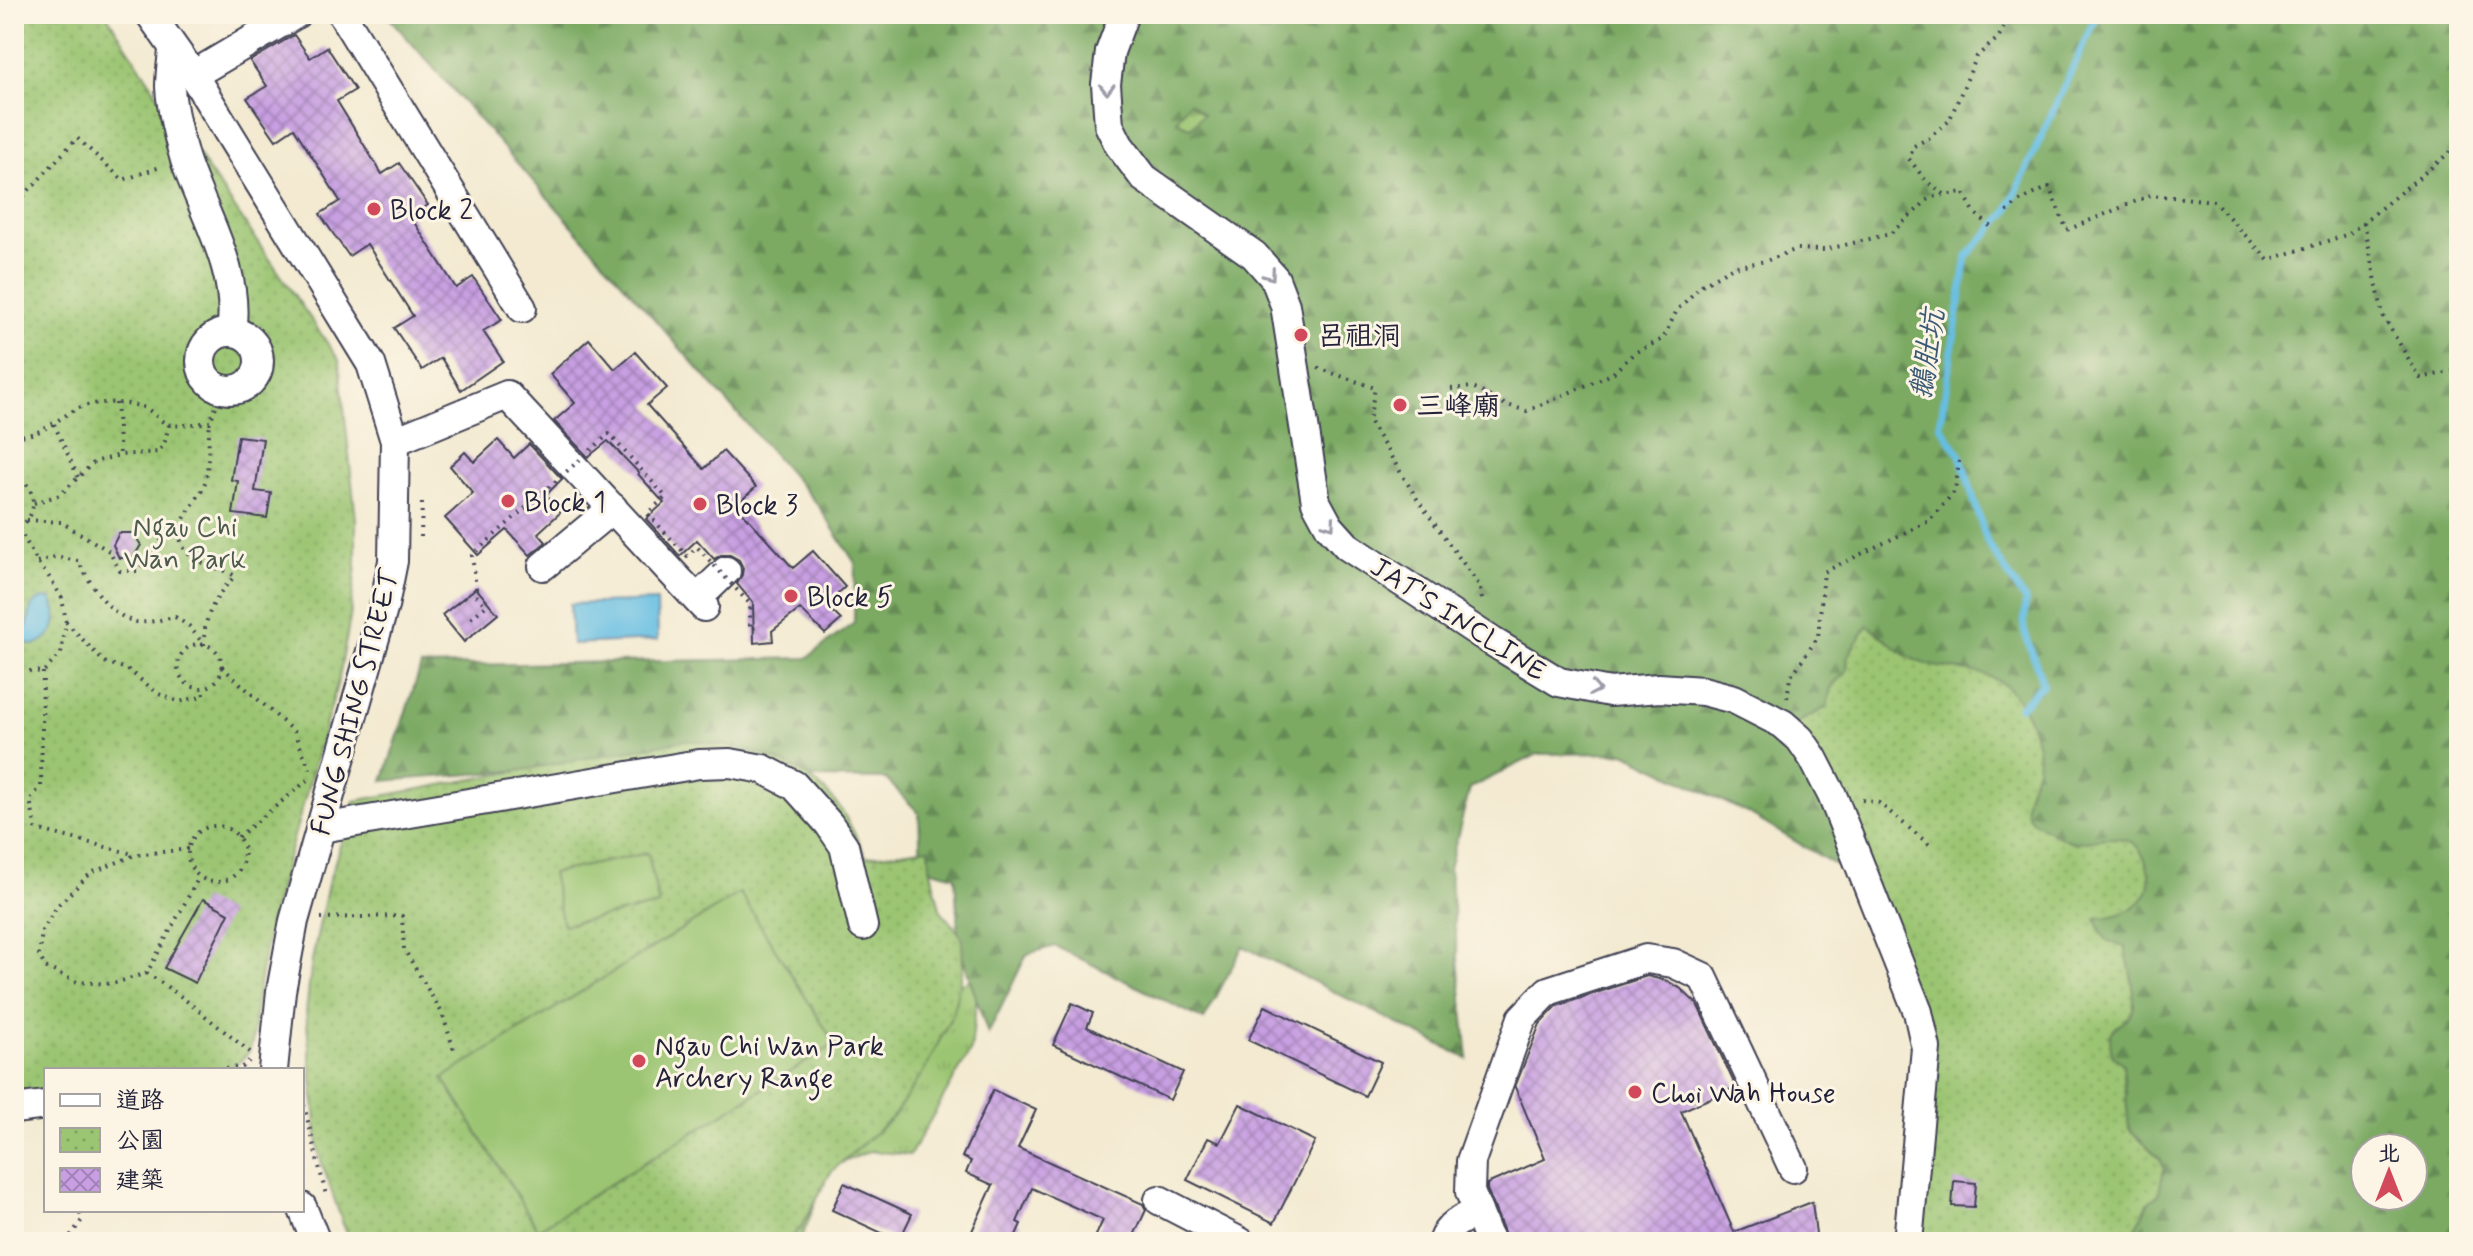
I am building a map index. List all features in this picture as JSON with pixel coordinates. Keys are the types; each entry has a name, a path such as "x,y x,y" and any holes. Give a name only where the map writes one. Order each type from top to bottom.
{"street":[{"name":"FUNG SHING STREET","path":"150,14 193,75 371,364 395,441 393,561 384,606 294,921 281,991 273,1068"},
{"path":"193,75 296,14"},
{"path":"342,14 522,308"},
{"name":"JAT'S INCLINE","path":"1124,14 1110,52 1106,84 1109,125 1119,145 1144,178 1254,255 1275,279 1285,305 1316,502 1329,526 1347,546 1559,682 1610,692 1659,688 1703,691 1734,699 1783,724 1800,739 1813,758 1832,795 1918,1012 1926,1048 1908,1242"},
{"path":"173,50 170,88 177,126 184,158 226,266 234,316 231,332"},
{"path":"231,332 250,339 256,347 259,366 256,375 241,388 231,390 213,384 202,370 203,351 214,337 231,332"},
{"path":"395,441 507,395 700,603 726,571"},
{"path":"543,566 613,508"},
{"path":"321,828 683,766 730,763 763,769 794,785 829,824 844,846 863,926"},
{"path":"1490,1242 1470,1192 1471,1161 1522,1018 1548,991 1646,959 1673,963 1703,977 1793,1168"},
{"path":"14,1109 44,1105"},
{"path":"1159,1200 1240,1242"},
{"path":"315,1204 316,1242"},
{"path":"1442,1242 1450,1227 1478,1212"}],"path":[{"path":"1945,194 1927,182 1909,159 1914,146 1949,121 1977,56 1998,38 2008,21 1986,19 1984,14"},
{"path":"2459,21 2458,112 2454,149 2459,168"},
{"path":"21,199 77,138 123,180 170,164"},
{"path":"14,148 21,165 21,211 14,227"},
{"path":"2007,212 2020,201 2049,187 2067,230 2151,195 2214,201 2268,260 2349,234 2454,149"},
{"path":"14,192 21,199"},
{"path":"1451,389 1473,387 1501,403 1527,411 1612,374 1634,353 1663,339 1677,310 1703,284 1733,267 1766,261 1797,249 1824,250 1890,234 1931,197 1963,192 1975,213 1992,228"},
{"path":"2364,222 2383,316 2420,378 2459,370"},
{"path":"1294,360 1375,388 1369,421 1419,502 1479,585 1493,642"},
{"path":"204,645 204,631 214,602 235,576 222,567 199,562 185,549 179,532 183,519 206,481 210,422 222,389"},
{"path":"116,403 120,455"},
{"path":"14,436 31,436 74,409 93,404 144,407 169,425 210,422"},
{"path":"54,424 78,477"},
{"path":"34,503 60,495 94,462 120,455 159,452 169,425"},
{"path":"471,618 486,606 477,596 472,555 609,434 666,497 647,513 687,556 697,547 750,604 750,628 758,628"},
{"path":"1783,724 1790,678 1818,637 1824,572 1929,521 1955,491 1960,455"},
{"path":"14,474 29,486 34,503 27,520 17,529 62,598 66,622 61,654 43,672 41,786 30,800 36,829 135,855"},
{"path":"421,495 421,546"},
{"path":"27,520 61,522 109,551 120,571 138,571 165,536 179,532"},
{"path":"37,562 55,557 78,561 89,581 112,609 133,622 175,617 189,626 204,645 217,653 222,667 294,732 313,777 238,837"},
{"path":"66,622 104,662 127,669 159,694 179,702 204,696 203,688"},
{"path":"204,645 185,650 179,662 180,676 190,686 203,688 216,681 222,667"},
{"path":"14,667 43,672"},
{"path":"1832,795 1879,803 1931,846"},
{"path":"223,827 238,837 245,854 239,871 233,877 216,883 199,877 189,865 188,849 191,840 205,828 223,827"},
{"path":"188,849 135,855 91,873 58,905 42,931 39,955 45,967 77,982 112,984 147,973 199,877"},
{"path":"315,918 402,916 404,949 442,1013 455,1053"},
{"path":"147,973 249,1052"},
{"path":"304,1113 315,1204"},
{"path":"66,1242 82,1220 80,1212"}],"green space":[{"name":"Ngau Chi Wan Park","path":"14,14 106,14 178,126 339,360 356,520 356,565 339,678 270,921 249,1052 231,1068 44,1068 44,1091 14,1094"},
{"path":"386,14 2459,14 2459,1242 1928,1242 1938,1027 1879,891 1749,814 1625,753 1538,754 1470,788 1449,868 1468,1059 1243,946 1204,1020 1055,946 1027,954 988,1034 959,946 955,876 921,867 919,813 886,779 813,778 747,753 383,781 421,666 807,658 854,623 855,563 818,505"},
{"path":"1189,102 1203,114 1191,128 1176,121"},
{"path":"1868,625 1911,658 1935,666 1986,675 2016,696 2031,725 2037,747 2037,767 2026,801 2027,813 2034,821 2074,842 2111,838 2128,840 2144,858 2149,882 2143,898 2125,912 2096,918 2105,938 2125,947 2133,987 2133,1009 2110,1037 2113,1056 2123,1064 2129,1129 2161,1160 2164,1169 2158,1195 2149,1202 2128,1242 1912,1242 1920,1171 1930,1168 1932,1152 1924,1148 1930,1068 1797,723 1827,707 1831,688 1847,671 1848,655"},
{"path":"685,740 750,751 790,766 809,777 840,808 866,857 929,848 940,909 962,937 963,968 953,1013 927,1066 893,1117 831,1172 801,1228 785,1242 352,1242 319,1155 306,1012 312,960 328,884 354,801"},
{"path":"648,853 659,905 563,925 552,873"},
{"name":"Ngau Chi Wan Park Archery Range","path":"740,893 835,1044 538,1229 443,1078"},
{"path":"979,974 971,1050 910,1155 870,1151 829,1168 800,1242 572,1242 937,998"}],"water":[{"path":"42,598 51,599 54,607 56,620 52,632 34,645 25,643 21,637 31,609"},
{"path":"657,601 658,640 572,644 570,604"}],"building":[{"path":"294,35 310,58 327,47 355,90 337,101 382,174 399,163 428,205 410,216 456,288 473,277 502,320 483,331 503,361 461,390 441,358 422,370 394,328 413,316 367,244 349,256 320,214 340,201 294,128 276,140 247,98 267,86 250,61"},
{"path":"589,339 615,369 635,352 667,388 647,405 704,469 723,451 756,487 736,505 793,568 813,551 845,587 826,605 841,620 825,634 800,609 772,631 773,641 754,643 753,603 737,584 743,568 739,560 730,555 714,559 697,540 680,556 646,519 664,503 639,473 608,441 588,457 554,421 575,403 550,374"},
{"path":"238,436 263,439 255,491 271,493 267,518 233,514 238,481 231,480"},
{"name":"Block 1","path":"498,440 514,458 529,444 562,479 546,495 561,512 538,533 546,542 530,555 507,530 478,555 445,518 473,493 450,466 465,452 474,462"},
{"path":"119,533 133,533 141,545 133,558 119,558 113,545"},
{"path":"476,588 498,614 464,642 442,615"},
{"path":"203,899 229,913 195,983 164,968"},
{"path":"1647,976 1680,988 1697,1004 1736,1087 1681,1111 1734,1232 1812,1202 1817,1242 1508,1242 1487,1184 1545,1159 1515,1087 1540,1024 1557,1006"},
{"path":"1072,1003 1093,1013 1087,1027 1183,1072 1170,1100 1053,1045"},
{"path":"1265,1006 1381,1062 1365,1096 1248,1040"},
{"path":"993,1090 1036,1110 1018,1148 1143,1204 1146,1210 1131,1242 1093,1242 1103,1220 1032,1188 1017,1222 1021,1224 1013,1242 967,1242 993,1185 966,1173 971,1161 962,1157"},
{"path":"1240,1104 1315,1141 1274,1223 1187,1180 1208,1138 1220,1143"},
{"path":"1954,1181 1976,1183 1974,1207 1952,1206"},
{"path":"844,1183 912,1214 899,1241 832,1210"}],"waterway":[{"name":"鵝肚坑","path":"2020,707 2043,684 2024,630 2025,600 1987,542 1960,455 1940,425 1967,256 2007,212 2093,23 2103,14"}],"place":[{"name":"Block 2","path":"374,209"},
{"name":"呂祖洞","path":"1301,335"},
{"name":"三峰廟","path":"1400,405"},
{"name":"Block 1","path":"508,501"},
{"name":"Block 3","path":"700,504"},
{"name":"Block 5","path":"791,596"},
{"name":"Ngau Chi Wan Park Archery Range","path":"639,1061"},
{"name":"Choi Wah House","path":"1635,1092"}]}
